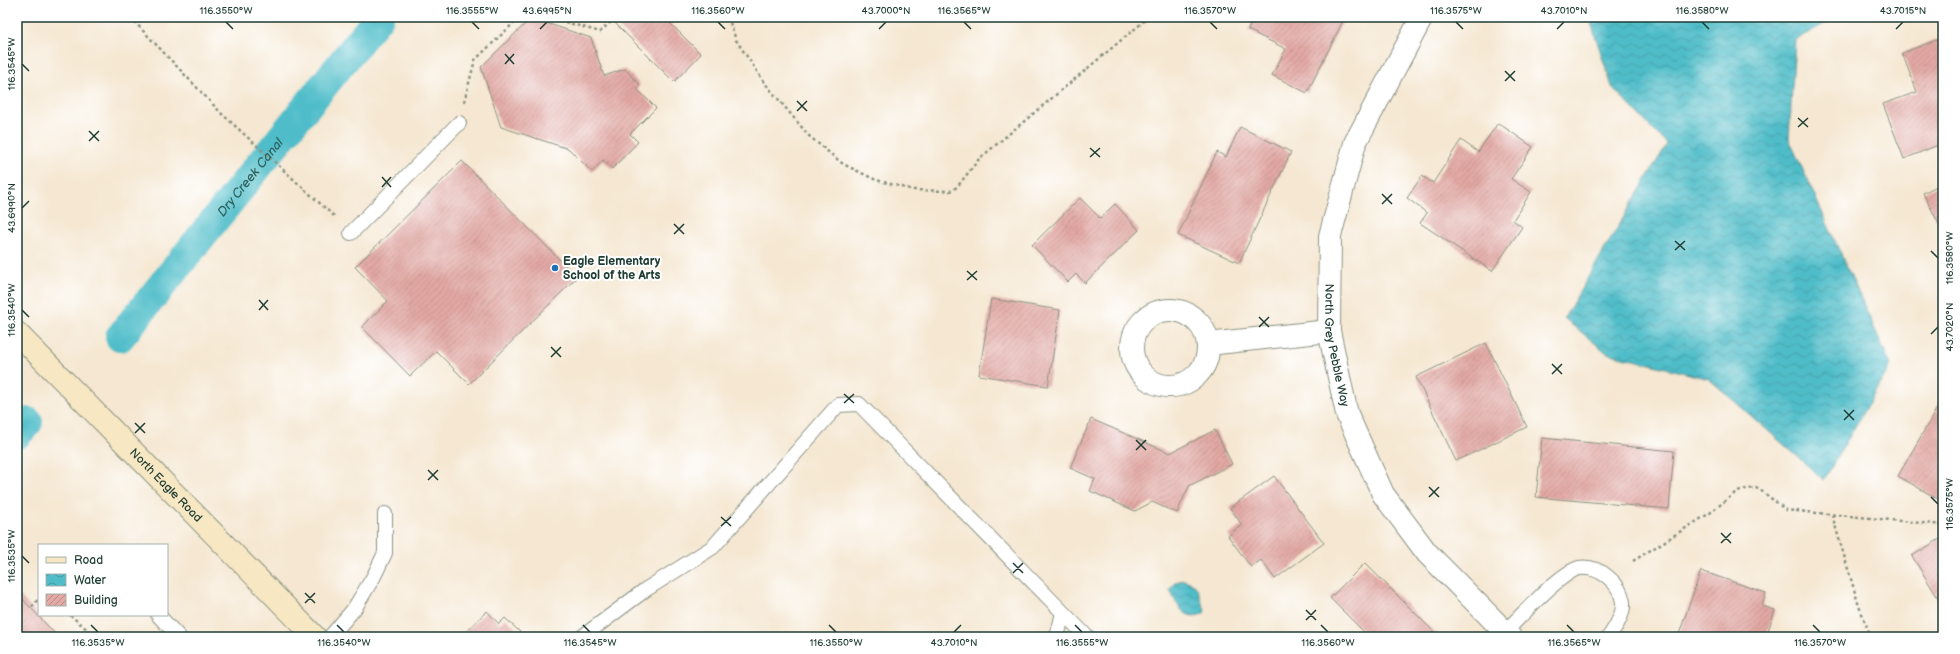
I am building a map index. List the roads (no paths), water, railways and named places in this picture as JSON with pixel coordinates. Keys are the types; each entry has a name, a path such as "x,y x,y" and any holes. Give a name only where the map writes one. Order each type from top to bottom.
{"main road":[{"name":"North Eagle Road","path":"17,333 315,637"}],"street":[{"name":"North Grey Pebble Way","path":"1422,17 1355,143 1330,236 1329,331 1347,414 1383,494 1427,553 1507,634"},
{"path":"1208,344 1329,331"}],"lane":[{"path":"351,233 459,123"},
{"path":"582,637 645,590 712,547 838,405 859,404 1086,637"},
{"path":"330,637 354,609 374,576 385,552 385,514"},
{"path":"1507,634 1563,576 1579,568 1596,569 1609,577 1618,590 1623,604 1618,622 1609,637"},
{"path":"1057,637 1063,613"},
{"path":"159,616 179,637"}],"water":[{"path":"1589,17 1837,17 1795,40 1789,139 1891,365 1824,480 1709,379 1607,353 1564,318 1667,144 1612,87"},
{"path":"1184,580 1190,582 1197,588 1205,609 1204,613 1192,616 1182,611 1179,607 1170,590 1175,582"}],"waterway":[{"name":"Dry Creek Canal","path":"120,337 379,17"},
{"name":"Dry Creek Canal","path":"17,434 28,422"}],"place":[{"name":"Eagle Elementary School of the Arts","path":"555,268"}]}
